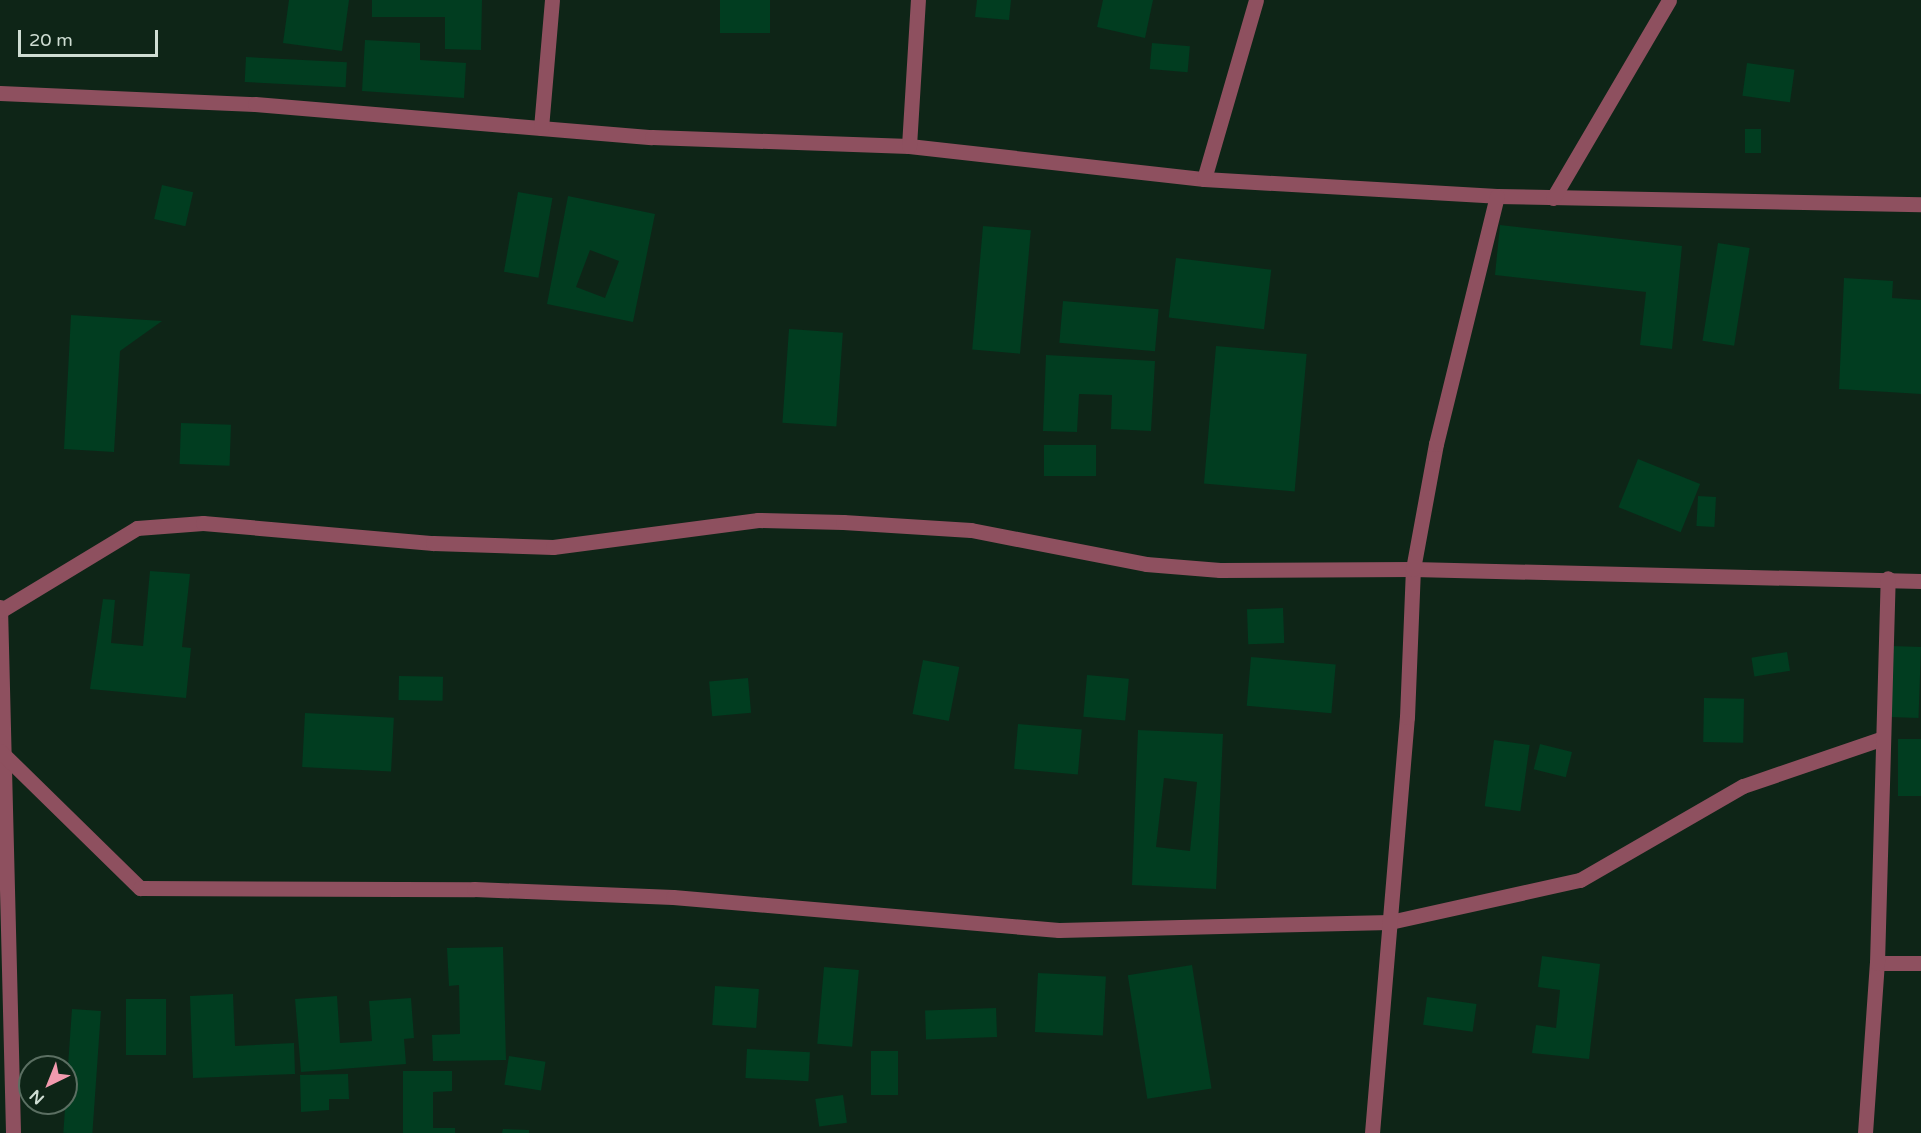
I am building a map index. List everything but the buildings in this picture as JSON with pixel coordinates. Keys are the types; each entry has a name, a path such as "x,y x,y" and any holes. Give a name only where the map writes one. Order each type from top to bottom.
{"street":[{"path":"541,128 552,0"},
{"path":"909,146 918,0"},
{"path":"1204,179 1257,0"},
{"path":"1553,198 1669,0"},
{"path":"0,93 255,104 652,137 909,146 1204,179 1497,196 1921,204"},
{"path":"1372,1133 1407,717 1413,569 1436,444 1497,196"},
{"path":"13,1133 0,609 137,528 203,523 433,543 553,547 758,520 843,522 971,530 1178,567 1220,570 1413,569 1888,578 1921,581"},
{"path":"1865,1133 1877,963 1888,578"},
{"path":"2,751 140,888 474,889 673,897 1059,930 1390,922 1580,880 1743,786 1883,738"},
{"path":"1877,963 1921,963"}]}
